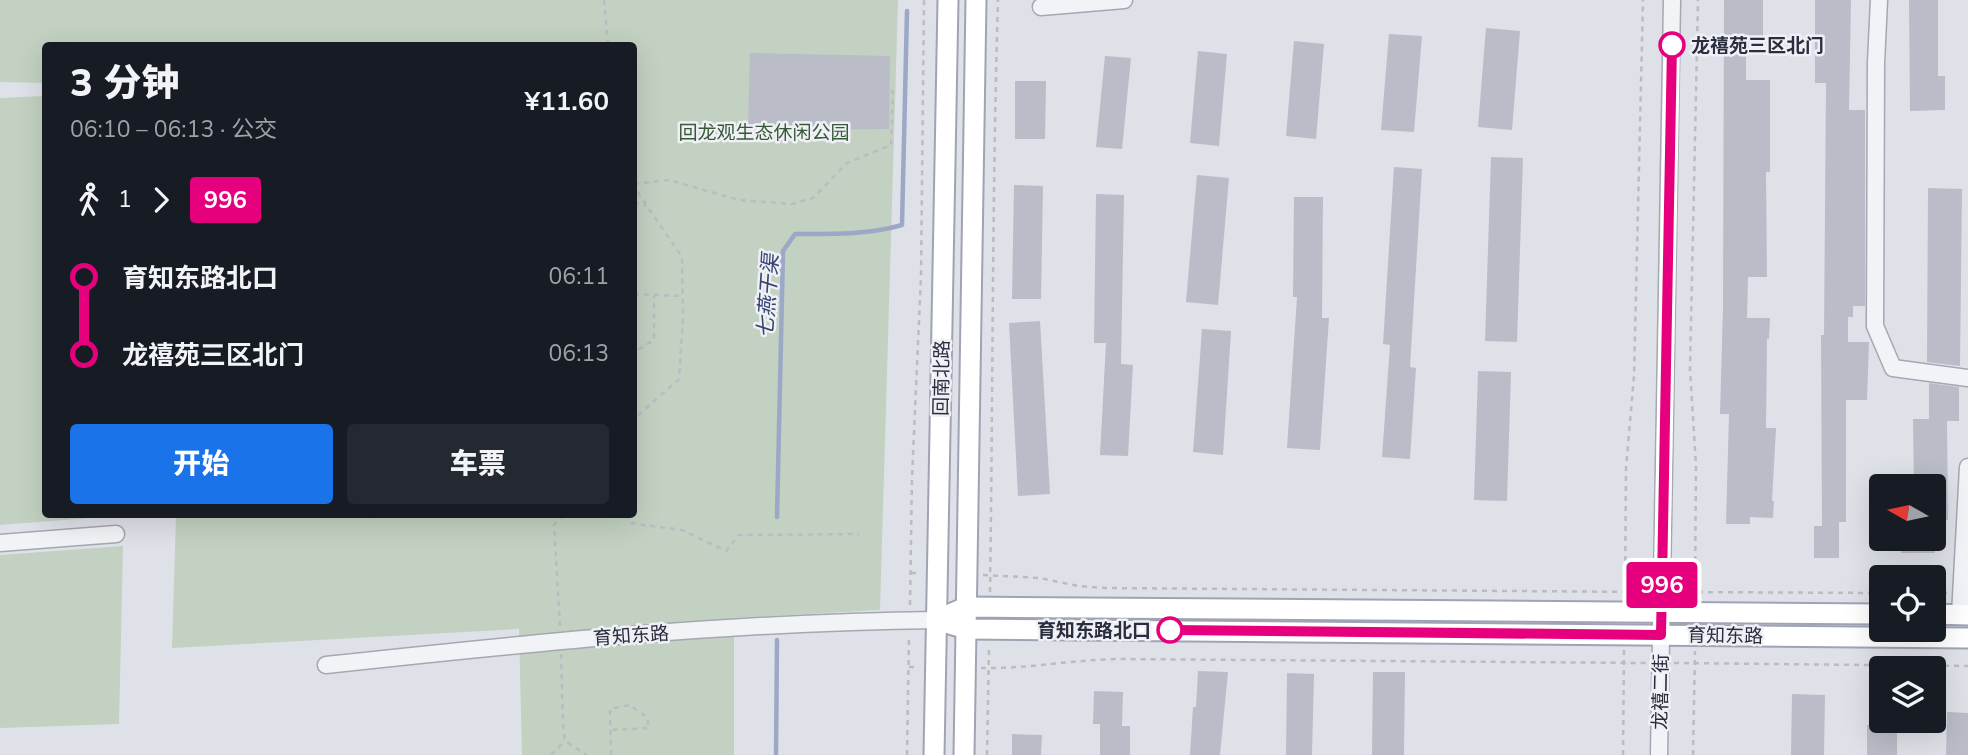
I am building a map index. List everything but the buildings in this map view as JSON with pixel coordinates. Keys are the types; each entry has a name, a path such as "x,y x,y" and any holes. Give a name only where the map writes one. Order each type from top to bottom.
{"main road":[{"name":"回南北路","path":"934,755 948,0"},
{"name":"回南北路","path":"964,755 976,0"},
{"name":"育知东路","path":"936,620 966,607 1869,614"},
{"path":"1946,614 1964,615"},
{"name":"育知东路","path":"936,620 966,629 1968,638"}],"street":[{"path":"1041,6 1124,0"},
{"name":"龙禧二街","path":"1659,755 1672,0"},
{"path":"1879,0 1875,326 1893,368 1968,378"},
{"path":"1964,615 1968,467"},
{"path":"0,543 116,534"},
{"name":"育知东路","path":"326,665 561,640 825,622 936,620"}],"path":[{"path":"604,0 608,42"},
{"path":"911,568 921,277 924,0"},
{"path":"990,569 993,414 991,308 998,0"},
{"path":"1625,578 1626,468 1634,376 1643,0"},
{"path":"1695,579 1696,466 1690,369 1698,0"},
{"path":"637,184 670,180 739,200 792,204 813,198 847,163 891,145 893,92 890,90"},
{"path":"637,190 682,257 679,379 637,416"},
{"path":"637,203 646,206"},
{"path":"637,294 682,296"},
{"path":"637,349 654,340 654,295"},
{"path":"560,518 554,525 561,640 562,724 565,741 587,755"},
{"path":"628,518 629,523 682,530 726,551 740,536 859,534"},
{"path":"1017,576 1105,589 1616,592"},
{"path":"1704,592 1869,593"},
{"path":"1014,668 1117,659 1616,663"},
{"name":"育知东路","path":"1702,664 1968,666"},
{"path":"907,755 909,673"},
{"path":"1623,755 1624,674"},
{"path":"987,755 988,675"},
{"path":"1693,755 1694,676"},
{"path":"611,730 649,728 647,717 629,705 610,709 611,755"},
{"path":"551,755 565,741"}],"green space":[{"name":"回龙观生态休闲公园","path":"0,0 898,0 880,610 734,618 734,755 522,755 519,629 172,648 176,518 637,518 637,42 42,42 42,83 0,82"},
{"path":"42,96 42,518 90,518 0,525 0,98"},
{"path":"123,546 119,724 0,728 0,555"}],"waterway":[{"name":"七燕干渠","path":"777,517 783,251 795,234 862,232 902,225 907,11"},
{"name":"七燕干渠","path":"776,755 777,640"}],"bus line":[{"name":"996","path":"1170,630 1661,635 1672,45"}],"place":[{"name":"龙禧苑三区北门","path":"1672,45"},
{"name":"育知东路北口","path":"1170,630"}]}
